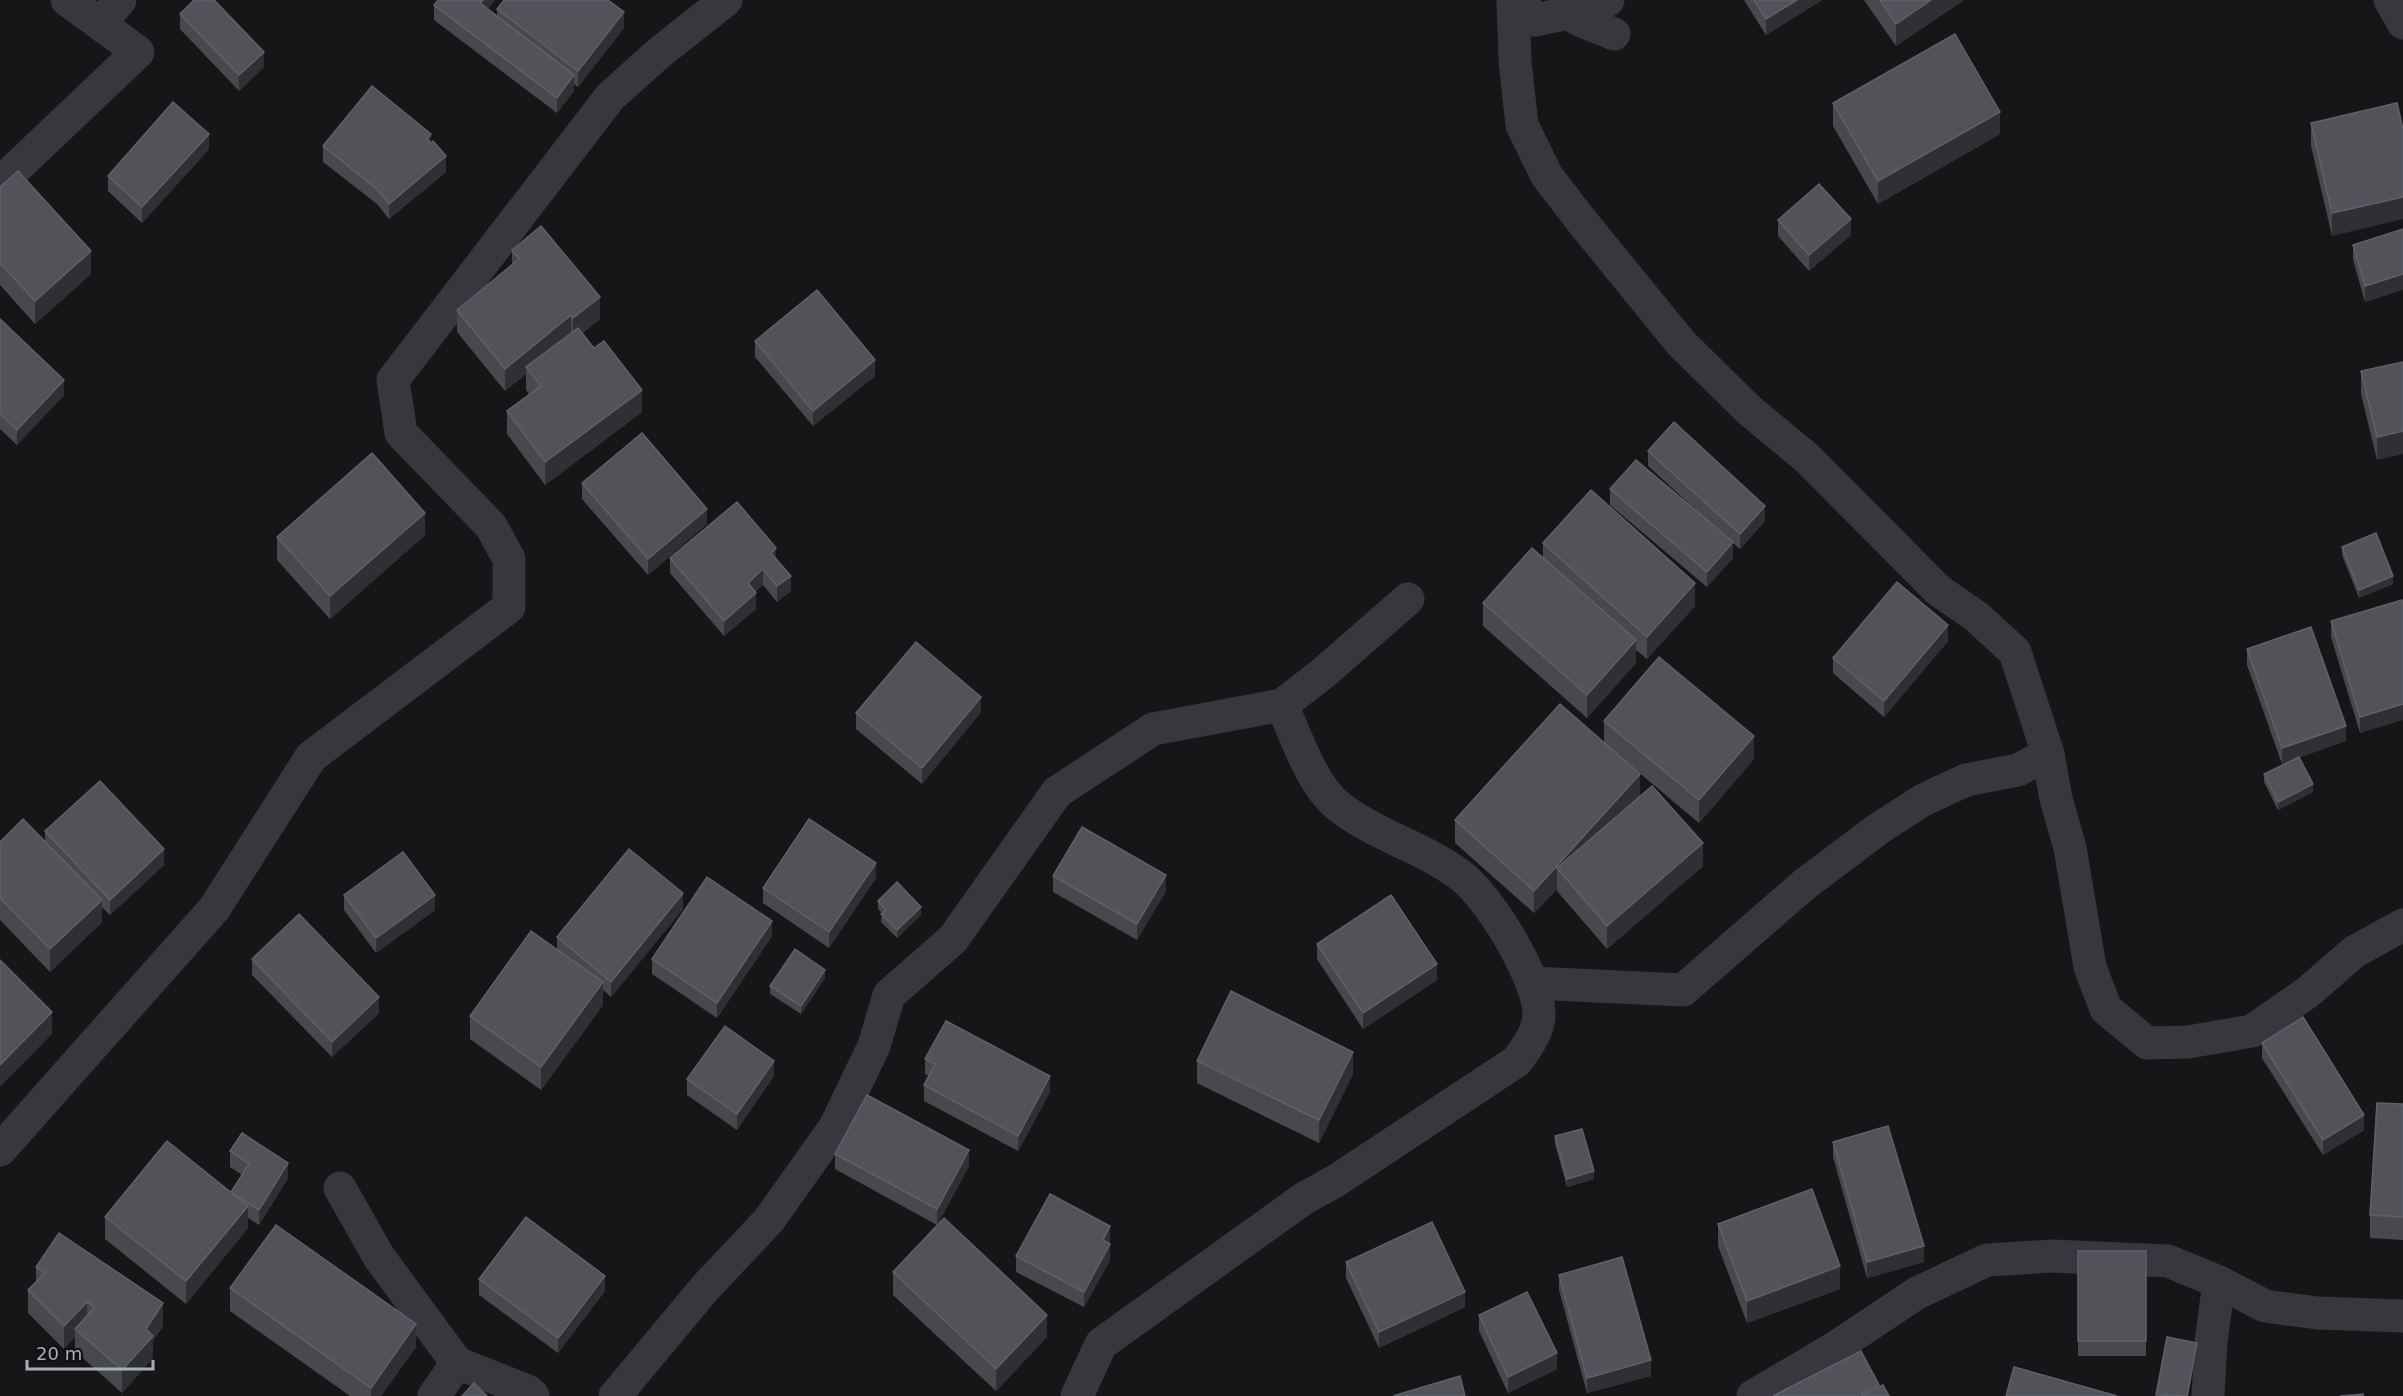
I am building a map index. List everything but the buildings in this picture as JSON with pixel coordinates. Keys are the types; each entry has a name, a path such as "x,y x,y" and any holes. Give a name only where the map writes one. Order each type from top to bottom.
{"street":[{"path":"0,183 138,52 110,12 67,0"},
{"path":"0,1150 214,909 311,757 509,608 509,559 491,526 401,433 393,380 610,97 659,53 726,0"},
{"path":"1513,0 1515,61 1522,125 1547,176 1681,343 1749,410 1807,458 1938,590 1977,617 2015,652 2048,754 2056,799 2070,848 2090,967 2106,1009 2147,1043 2188,1042 2252,1031 2308,992 2354,952 2403,926"},
{"path":"1520,0 1535,20 1606,14"},
{"path":"2390,0 2403,23"},
{"path":"615,1396 705,1288 769,1220 835,1127 874,1046 889,995 953,939 1057,792 1153,729 1281,705 1322,674 1408,599"},
{"path":"1077,1396 1101,1344 1303,1199 1337,1180 1517,1061 1528,1046 1538,1022 1539,1013 1532,982 1498,920 1476,890 1460,875 1382,834 1337,804 1318,782 1281,705"},
{"path":"1532,982 1683,990 1805,884 1878,829 1923,800 1966,780 2018,770 2048,754"},
{"path":"340,1188 379,1257 458,1363 528,1390 533,1396"},
{"path":"1753,1396 1833,1348 1917,1293 1987,1260 2052,1256 2168,1261 2219,1282 2265,1306 2318,1313 2403,1316"},
{"path":"2208,1396 2211,1342 2219,1282"},
{"path":"434,1396 458,1363"}]}
